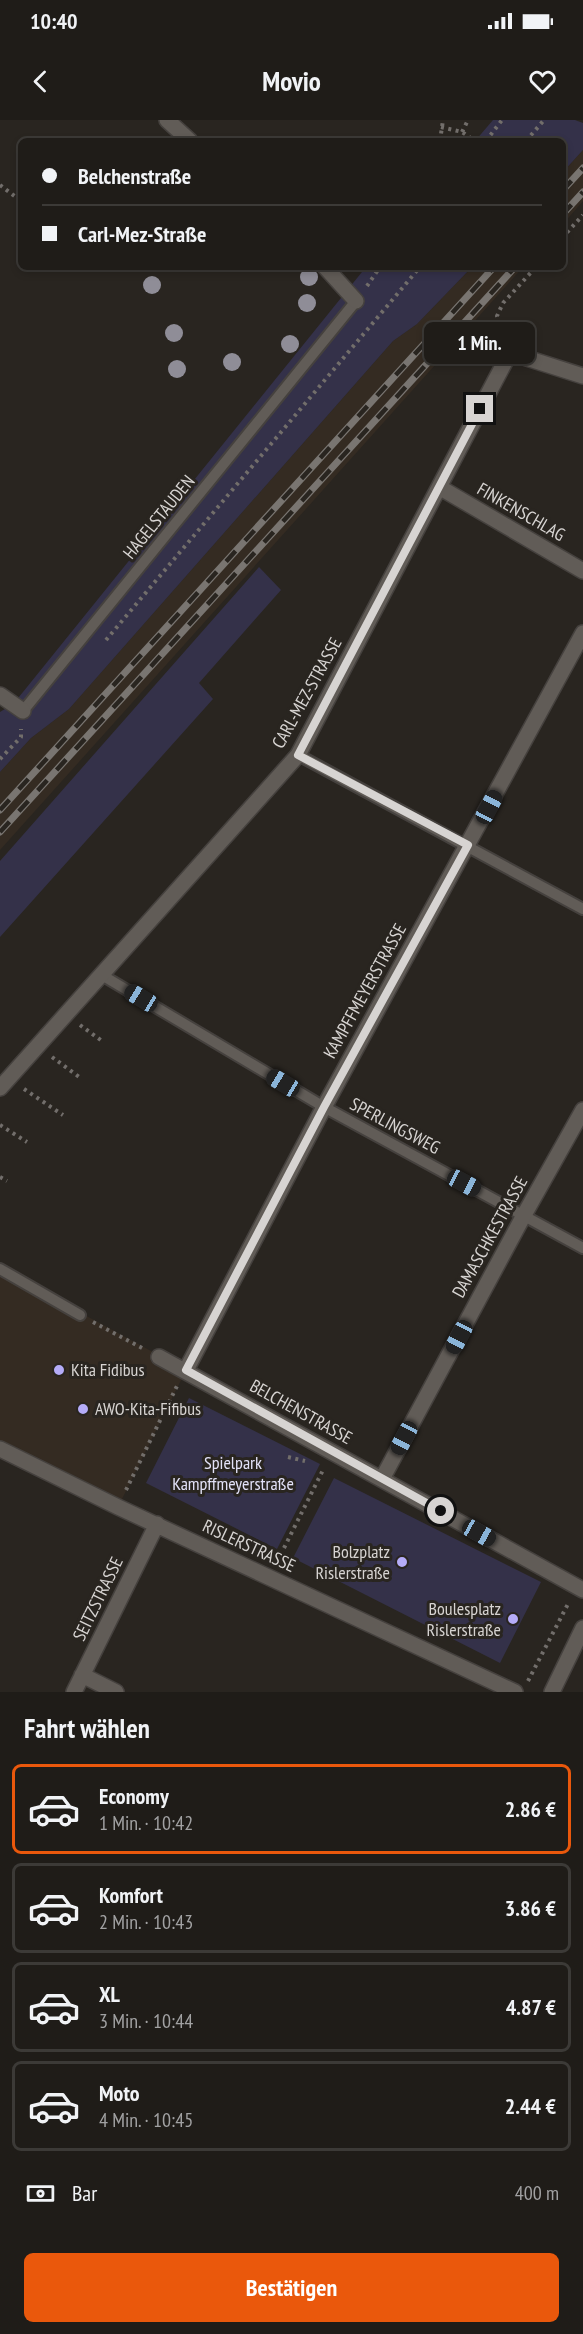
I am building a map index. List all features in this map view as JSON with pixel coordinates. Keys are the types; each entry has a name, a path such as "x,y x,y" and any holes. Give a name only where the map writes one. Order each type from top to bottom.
{"street":[{"path":"167,120 187,138"},
{"path":"328,270 356,301"},
{"path":"514,354 583,376"},
{"name":"CARL-MEZ-STRASSE","path":"4,1083 298,755 499,372 507,358 514,354"},
{"name":"FINKENSCHLAG","path":"439,487 583,571"},
{"name":"KAMPFFMEYERSTRASSE","path":"186,1370 324,1107 583,633"},
{"path":"0,695 23,711"},
{"name":"DAMASCHKESTRASSE","path":"382,1479 583,1110"},
{"name":"BELCHENSTRASSE","path":"159,1357 580,1588"},
{"name":"RISLERSTRASSE","path":"0,1449 515,1692"},
{"name":"SEITZSTRASSE","path":"74,1692 157,1524"},
{"path":"552,1692 583,1628"},
{"path":"82,1675 116,1692"}],"lane":[{"name":"HAGELSTAUDEN","path":"23,711 356,301"},
{"path":"298,755 583,909"},
{"name":"SPERLINGSWEG","path":"100,974 324,1107 583,1248"},
{"path":"0,1269 80,1315"}],"path":[{"path":"440,138 443,120"},
{"path":"462,132 468,120"},
{"path":"488,138 502,120"},
{"path":"529,138 544,120"},
{"path":"441,127 462,132 471,138"},
{"path":"0,185 18,199"},
{"path":"566,234 583,215"},
{"path":"98,649 417,270"},
{"path":"514,354 497,316 503,303 533,270"},
{"path":"21,737 23,711"},
{"path":"0,759 28,728"},
{"path":"65,1015 102,1041"},
{"path":"38,1045 82,1079"},
{"path":"4,1083 63,1115"},
{"path":"0,1125 27,1142"},
{"path":"0,1177 7,1180"},
{"path":"80,1315 159,1357"},
{"path":"118,1506 186,1370"},
{"path":"284,1548 332,1451"},
{"path":"528,1682 580,1588"}],"shaded area":[{"path":"583,150 583,201 566,221 566,169"},
{"path":"469,270 520,270 0,850 0,772 31,738 69,709 393,341 417,324"},
{"name":"AWO-Kita-Fifibus","path":"0,1269 186,1370 118,1507 0,1449"}],"green space":[{"path":"493,120 575,120 583,123 583,150 566,169 566,138 478,138"},
{"path":"364,270 469,270 417,324 393,341 69,709 31,738 0,772 0,712 13,704"},
{"path":"259,567 281,590 199,683 213,699 0,937 0,861"},
{"name":"Spielpark Kampffmeyerstraße","path":"189,1398 320,1464 277,1549 146,1483"},
{"name":"Bolzplatz Rislerstraße","path":"334,1478 541,1582 500,1663 293,1558"}],"railway":[{"path":"566,187 583,168"},
{"path":"566,211 583,192"},
{"path":"0,810 491,270"},
{"path":"0,832 512,270"}],"place":[{"name":"Kita Fidibus","path":"59,1370"},
{"name":"AWO-Kita-Fifibus","path":"83,1409"},
{"name":"Bolzplatz Rislerstraße","path":"402,1562"},
{"name":"Boulesplatz Rislerstraße","path":"513,1619"}],"route":[{"path":"441,1511 186,1370 324,1107 468,845 298,755 480,409"}]}
